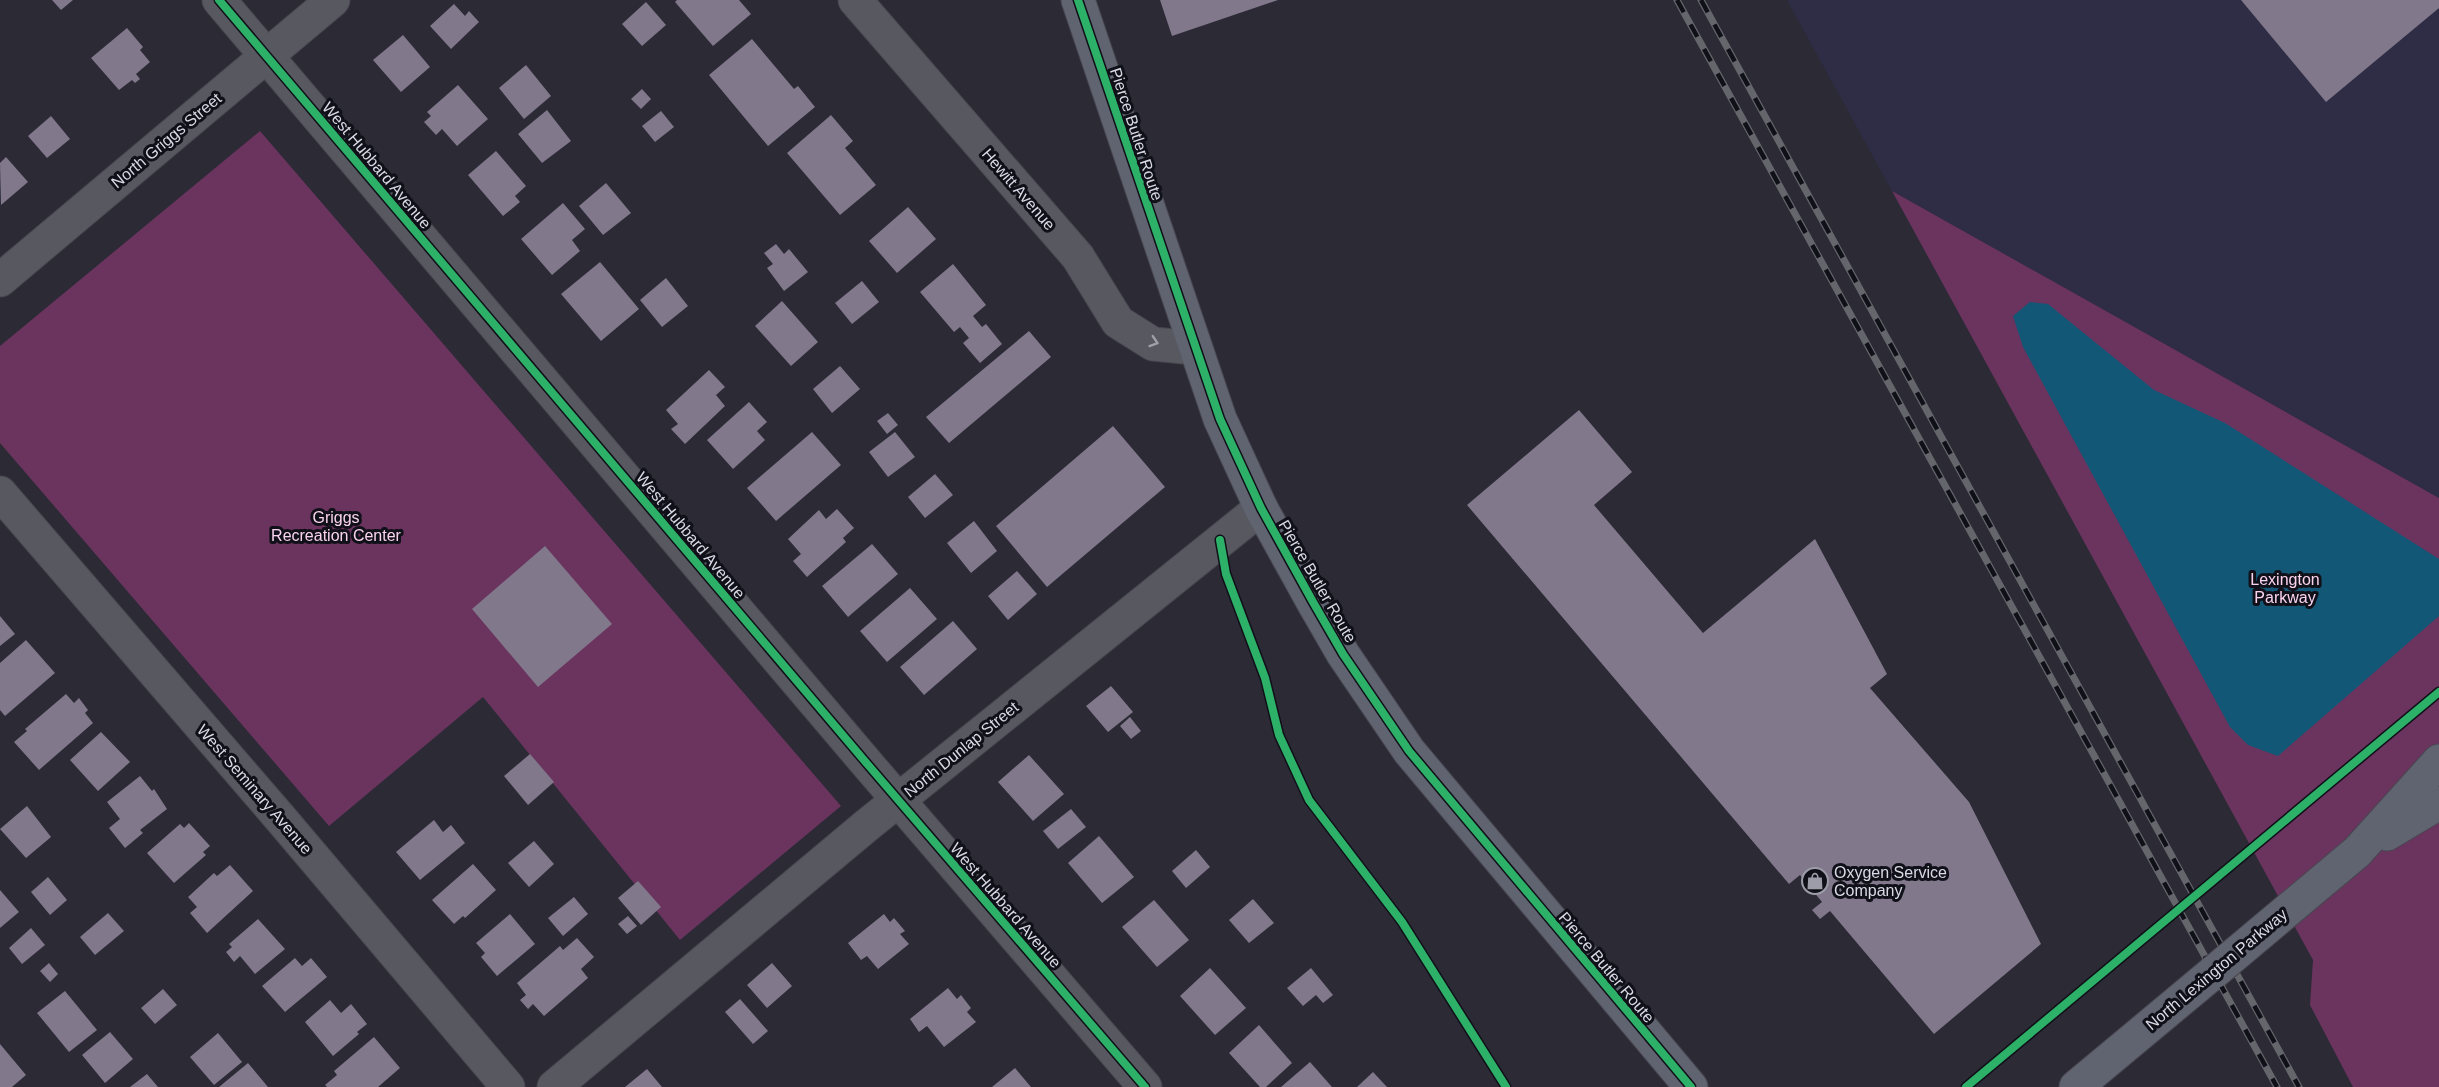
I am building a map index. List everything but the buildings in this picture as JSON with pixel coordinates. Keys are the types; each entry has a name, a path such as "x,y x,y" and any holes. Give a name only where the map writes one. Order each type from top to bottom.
{"main road":[{"name":"Pierce Butler Route","path":"1078,0 1220,419 1261,507 1343,654 1408,751 1691,1087"},
{"path":"2357,852 2439,761"},
{"path":"2357,852 2439,803"},
{"name":"North Lexington Parkway","path":"2076,1087 2357,852"}],"street":[{"name":"West Hubbard Avenue","path":"219,0 898,800 1145,1087"},
{"name":"North Griggs Street","path":"0,280 333,0"},
{"name":"Hewitt Avenue","path":"855,0 1078,257 1118,322 1154,344 1195,348"},
{"name":"West Seminary Avenue","path":"0,493 274,810 507,1087"},
{"name":"North Dunlap Street","path":"554,1087 898,800 1261,507"}],"shaded area":[{"path":"1787,0 2439,0 2439,498 1892,191"}],"green space":[{"name":"Griggs Recreation Center","path":"260,131 841,806 680,940 483,697 329,826 0,443 0,346"},
{"name":"Lexington Parkway","path":"1892,191 2439,498 2439,1087 2353,1087 2310,1005 2313,960"}],"water":[{"path":"2030,302 2048,304 2154,390 2225,423 2439,559 2439,616 2278,756 2248,745 2230,727 2023,347 2013,316"}],"railway":[{"path":"1677,0 2277,1087"},
{"path":"1701,0 2299,1087"}],"cycle path":[{"path":"219,0 869,766 1145,1087"},
{"path":"1078,0 1220,419 1261,508 1313,602 1343,654 1409,751 1691,1087"},
{"path":"1220,540 1226,574 1265,678 1279,735 1309,800 1402,922 1506,1087"},
{"path":"1966,1087 2439,692"}],"place":[{"name":"Oxygen Service Company","path":"1815,881"}]}
